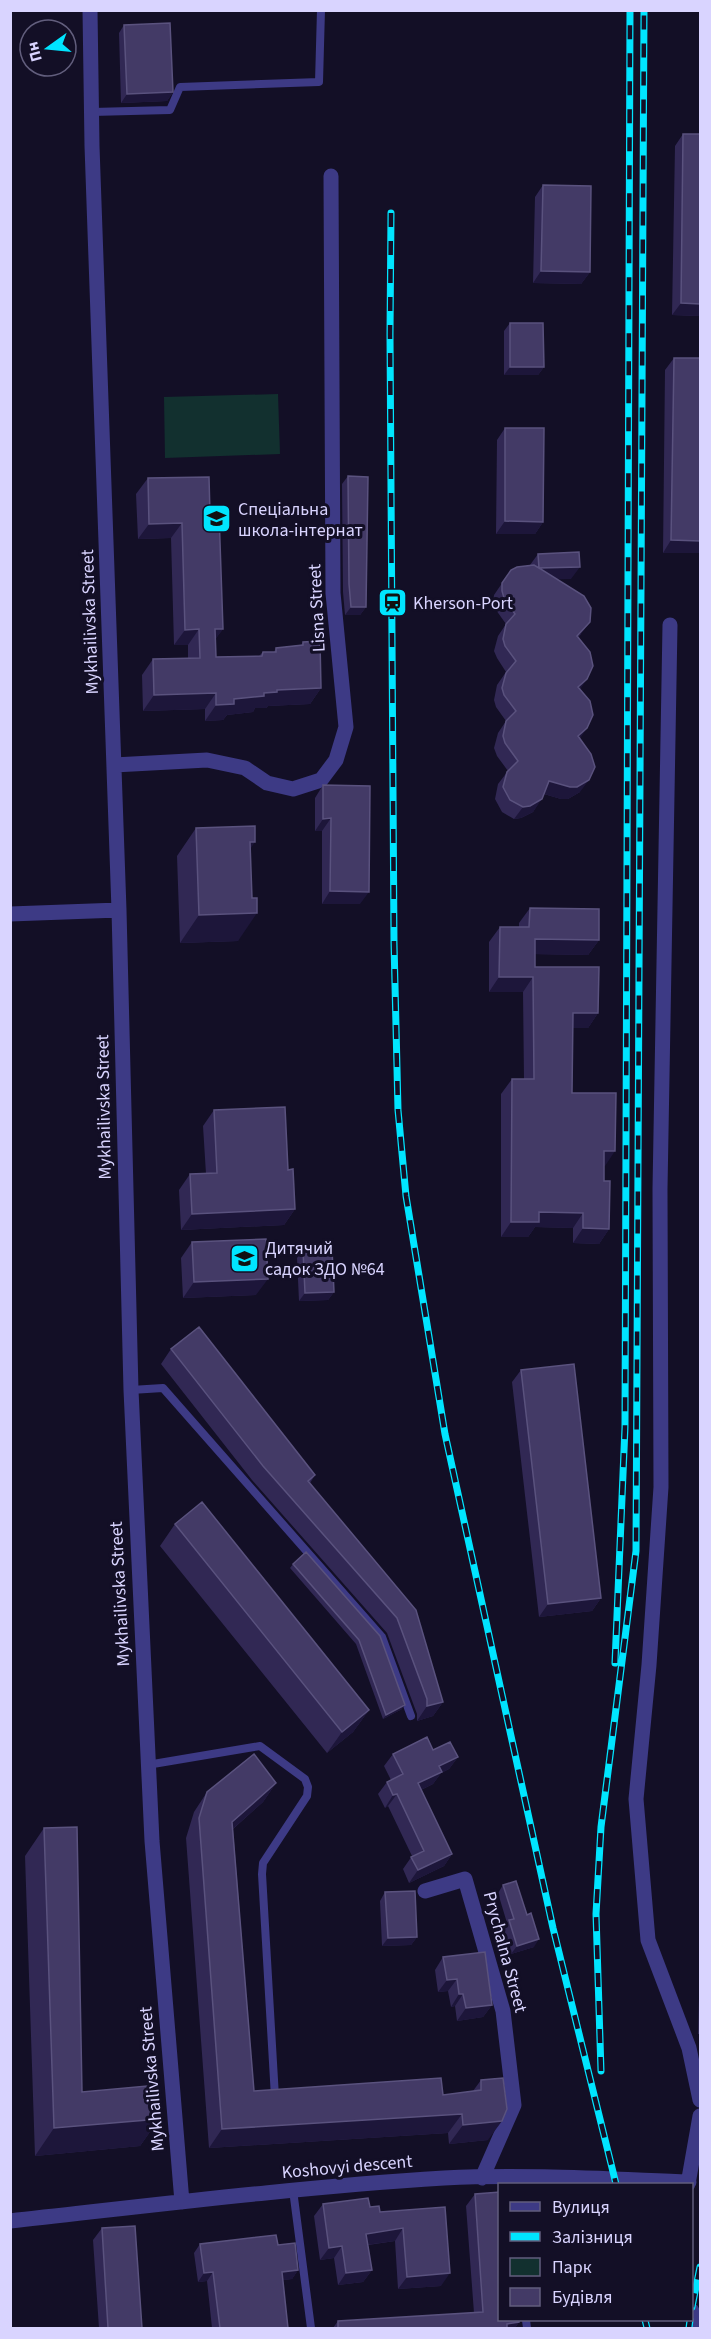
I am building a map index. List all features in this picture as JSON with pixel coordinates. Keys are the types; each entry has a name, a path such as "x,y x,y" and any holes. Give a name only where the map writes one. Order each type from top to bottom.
{"street":[{"name":"Mykhailivska Street","path":"90,10 119,910 131,1390 147,1765 182,2202"},
{"name":"Lisna Street","path":"114,765 207,760 245,768 267,783 292,789 321,780 336,760 346,728 333,593 331,176"},
{"path":"670,626 660,1189 661,1487 649,1665 636,1800 648,1940 689,2048 700,2100"},
{"path":"10,914 119,910"},
{"name":"Prychalna Street","path":"425,1891 465,1879 503,2011 514,2105 482,2178"},
{"path":"688,2183 700,2116"},
{"name":"Koshovyi descent","path":"10,2221 293,2190 445,2178 688,2183"},
{"path":"693,2313 699,2328"}],"lane":[{"path":"92,112 170,110 180,87 319,82 321,10"},
{"path":"131,1390 163,1388 382,1637 411,1716"},
{"path":"147,1765 260,1746 305,1779 308,1787 307,1796 263,1863 262,1874 275,2098 286,2097"},
{"path":"293,2190 311,2328"}],"green space":[{"path":"278,394 280,454 165,458 164,397"}],"building":[{"path":"170,23 173,92 127,94 124,25"},
{"path":"683,134 700,134 700,304 681,303"},
{"path":"543,185 591,186 590,272 541,271"},
{"path":"510,323 543,323 544,367 510,367"},
{"path":"674,358 700,358 700,541 671,540"},
{"path":"505,428 544,428 543,522 505,521"},
{"path":"348,476 368,477 366,607 351,607"},
{"path":"209,477 210,514 219,513 223,629 215,629 216,657 262,656 263,652 276,652 276,648 320,641 321,688 277,690 277,692 264,693 264,696 234,699 234,704 216,705 216,693 154,695 153,659 200,658 199,629 185,630 182,523 149,524 148,478"},
{"path":"579,552 580,567 539,568 538,554"},
{"path":"534,565 584,596 591,608 590,622 577,636 590,652 593,666 587,679 578,687 590,701 593,715 587,728 578,736 591,754 595,767 589,780 577,787 549,781 542,799 523,807 510,800 503,787 507,772 518,761 505,743 503,736 506,721 516,711 504,695 502,688 506,673 516,661 505,646 503,639 506,624 515,614 504,598 502,583 511,570"},
{"path":"323,785 370,786 369,892 330,891 331,818 323,819"},
{"path":"255,826 255,842 250,842 252,898 257,898 257,913 199,915 196,828"},
{"path":"530,908 599,909 599,940 535,939 535,967 599,967 598,1013 573,1013 572,1093 616,1093 615,1151 604,1151 604,1181 610,1181 609,1229 583,1228 583,1213 539,1212 539,1222 511,1222 512,1079 534,1079 533,977 499,977 500,927 529,927"},
{"path":"285,1107 288,1170 293,1169 295,1209 192,1214 190,1174 217,1173 214,1110"},
{"path":"266,1239 268,1279 194,1282 192,1242"},
{"path":"332,1249 334,1292 305,1293 303,1250"},
{"path":"199,1327 315,1475 308,1481 416,1610 443,1702 427,1706 427,1699 397,1618 263,1466 171,1349"},
{"path":"574,1364 601,1598 548,1604 521,1370"},
{"path":"202,1502 369,1710 342,1732 175,1524"},
{"path":"306,1552 380,1636 405,1705 386,1715 359,1640 293,1564"},
{"path":"427,1737 433,1750 450,1742 458,1757 439,1766 442,1772 418,1783 452,1854 418,1870 411,1857 424,1851 397,1794 393,1795 387,1782 403,1774 393,1754"},
{"path":"254,1754 276,1783 232,1822 254,2091 441,2078 443,2095 481,2090 481,2080 503,2078 507,2109 502,2121 463,2125 462,2114 222,2129 199,1818 207,1792"},
{"path":"77,1827 82,2092 158,2085 159,2119 54,2128 44,1828"},
{"path":"516,1881 527,1915 531,1913 539,1939 517,1946 509,1920 514,1919 503,1885"},
{"path":"415,1891 417,1937 388,1938 385,1892"},
{"path":"485,1952 492,2005 466,2008 463,1994 459,1994 457,1979 447,1980 443,1957"},
{"path":"498,2192 498,2321 519,2322 507,2324 507,2328 338,2328 338,2321 483,2312 475,2194"},
{"path":"368,2198 370,2207 379,2206 380,2212 445,2207 450,2273 407,2277 403,2228 366,2234 372,2270 346,2273 342,2246 329,2248 323,2204"},
{"path":"135,2226 142,2328 108,2328 102,2228"},
{"path":"276,2235 278,2245 295,2243 298,2270 282,2272 288,2328 220,2328 213,2272 204,2273 200,2244"}],"railway":[{"path":"615,1663 625,1427 630,10"},
{"path":"601,2071 596,1914 601,1827 636,1551 644,10"},
{"path":"391,213 394,943 398,1110 406,1196 445,1434 553,1928 616,2183"},
{"path":"693,2302 700,2267"},
{"path":"645,2321 647,2328"},
{"path":"689,2328 690,2321"}],"place":[{"name":"Спеціальна школа-інтернат","path":"217,519"},
{"name":"Kherson-Port","path":"392,603"},
{"name":"Дитячий садок ЗДО №64","path":"244,1258"}]}
